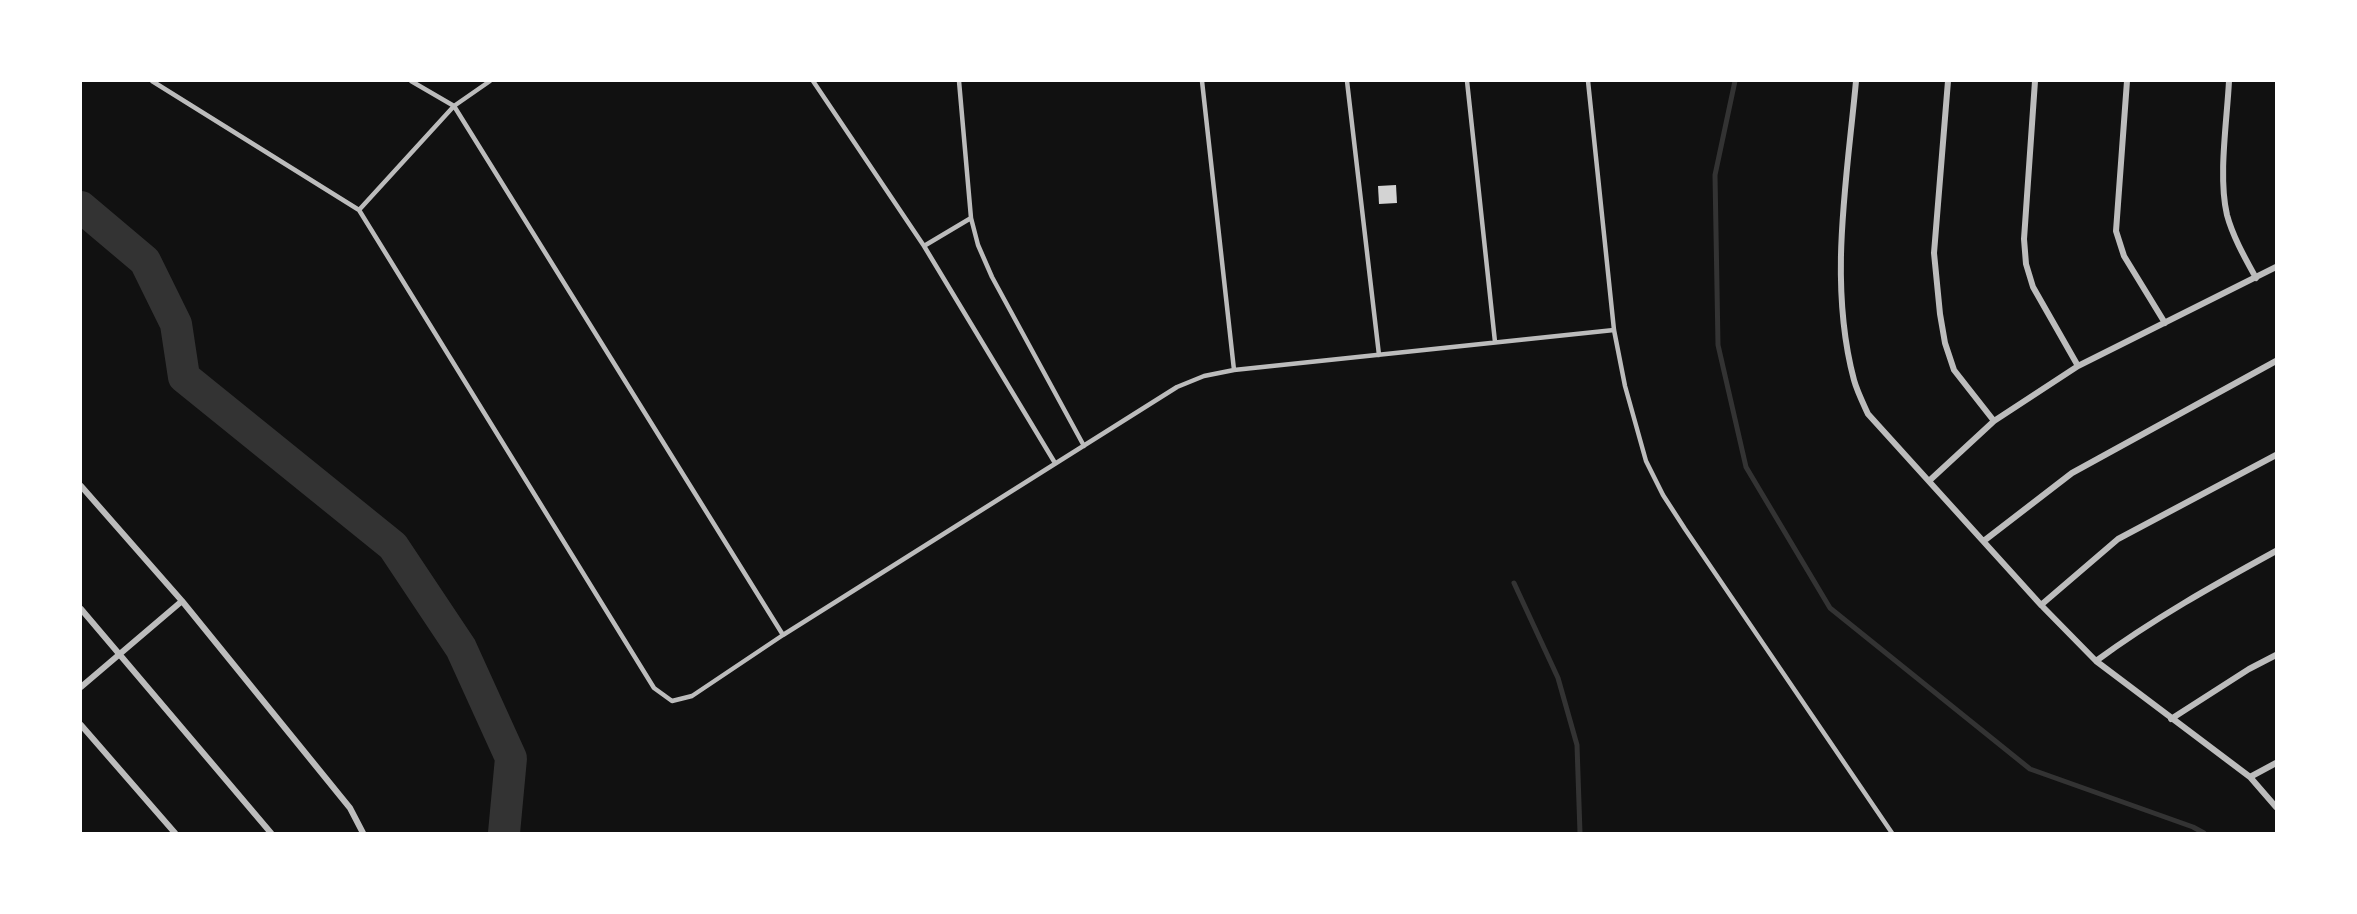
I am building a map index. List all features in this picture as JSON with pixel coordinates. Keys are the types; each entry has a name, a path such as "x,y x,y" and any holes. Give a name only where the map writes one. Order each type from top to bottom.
{"street":[{"path":"1856,81 1840,267 1846,336 1854,381 1868,414 1985,540 2041,605 2096,661 2250,777 2276,807"},
{"path":"1948,81 1934,253 1940,314 1945,343 1954,370 1994,421"},
{"path":"2035,81 2024,239 2026,264 2033,287 2078,366"},
{"path":"2127,81 2116,231 2124,256 2165,323"},
{"path":"2229,81 2223,187 2227,214 2235,238 2256,278"},
{"path":"1929,481 1994,421 2078,366 2276,267"},
{"path":"1985,540 2072,473 2276,361"},
{"path":"2041,605 2118,539 2276,455"},
{"path":"81,486 182,601 350,808 363,833"},
{"path":"2096,661 2142,628 2276,551"},
{"path":"81,687 182,601"},
{"path":"81,609 271,833"},
{"path":"2171,719 2249,669 2276,655"},
{"path":"81,725 175,833"},
{"path":"2250,777 2276,763"}],"lane":[{"path":"152,81 359,210 654,688 672,701 692,696 783,635 1055,463 1177,387 1204,376 1234,370 1614,330"},
{"path":"411,81 454,106 783,635"},
{"path":"359,210 454,106 489,81"},
{"path":"813,81 924,246 1055,463"},
{"path":"959,81 971,218 978,245 992,277 1084,446"},
{"path":"1202,81 1234,370"},
{"path":"1347,81 1379,355"},
{"path":"1467,81 1495,342"},
{"path":"1588,81 1614,330 1632,415 1646,461 1663,495 1892,833"},
{"path":"924,246 971,218"}],"building":[{"path":"1396,185 1397,203 1379,204 1378,186"}],"waterway":[{"path":"1735,81 1715,175 1718,345 1746,467 1830,608 2030,769 2193,827 2204,833"},
{"path":"81,207 145,261 176,324 184,377 393,546 461,648 511,758 504,833"},
{"path":"1514,583 1558,678 1577,745 1580,833"}]}
